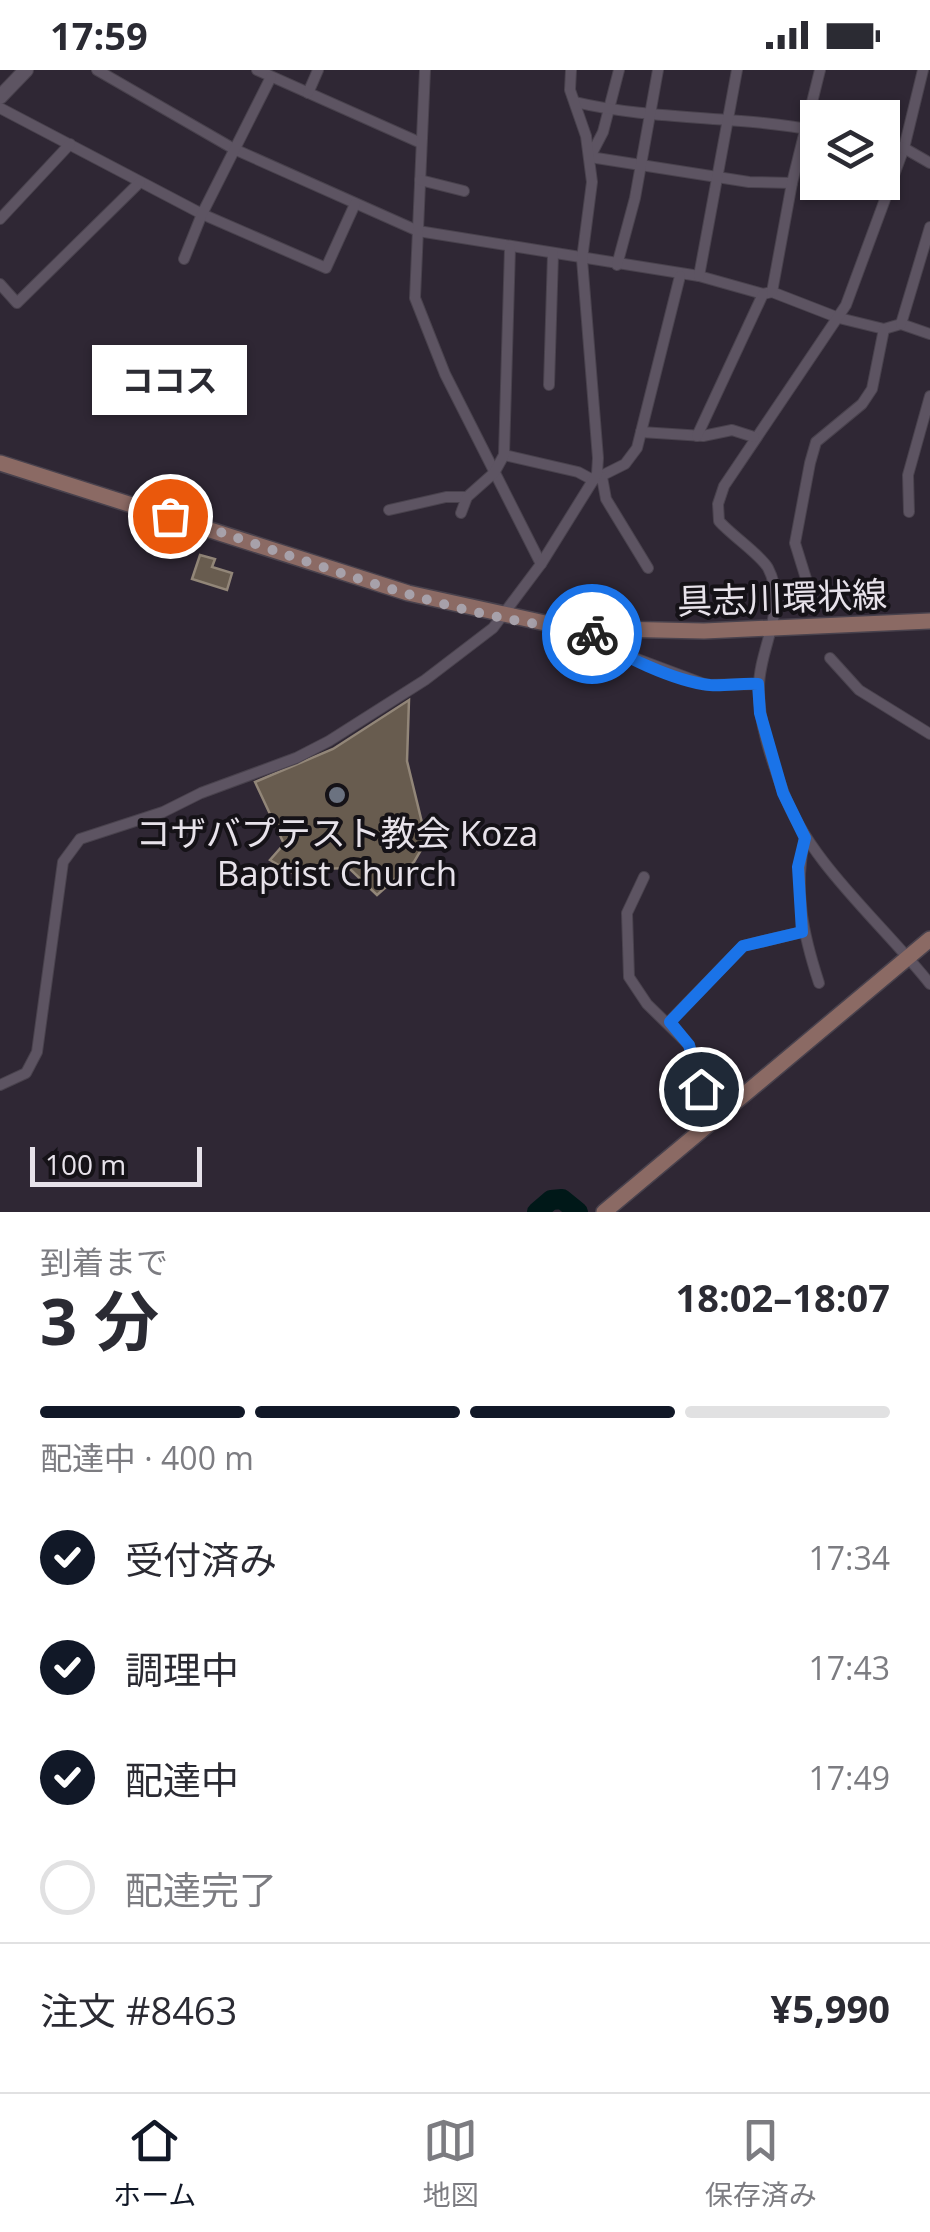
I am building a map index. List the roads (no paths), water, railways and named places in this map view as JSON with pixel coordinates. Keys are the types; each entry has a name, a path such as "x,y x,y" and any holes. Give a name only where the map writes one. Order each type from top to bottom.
{"main road":[{"name":"具志川環状線","path":"0,463 408,592 504,616 586,629 704,632 930,621"},
{"path":"604,1212 930,939"}],"street":[{"path":"0,97 26,70"},
{"path":"97,70 234,149 418,231 680,276 699,276 768,293 839,318 884,329 901,324 930,334"},
{"path":"257,70 422,143"},
{"path":"308,93 318,70"},
{"path":"425,70 415,298 445,374 541,564"},
{"path":"571,70 570,90 590,157 592,200 582,259 598,478 606,499 648,568"},
{"path":"590,157 609,110 619,70"},
{"path":"617,265 658,70"},
{"path":"699,276 736,70"},
{"path":"816,100 820,70"},
{"path":"923,70 904,148 839,318 754,438 724,486 718,504 719,521 767,564 776,589 776,614 758,684 760,713 783,793 805,838 930,984"},
{"path":"184,259 202,214 271,78"},
{"path":"576,102 651,117 728,119 800,128"},
{"path":"0,108 202,214 326,268 355,204"},
{"path":"0,219 70,144"},
{"path":"900,147 930,163"},
{"path":"590,157 749,182 792,183"},
{"path":"696,436 768,293 800,162"},
{"path":"420,180 464,191"},
{"path":"0,284 17,303 140,182"},
{"path":"901,324 930,227"},
{"path":"461,513 467,497 494,472 504,455 510,248"},
{"path":"549,385 554,254"},
{"path":"0,1084 26,1073 36,1052 63,862 73,846 80,839 163,812 201,793 296,758 425,680 504,616 598,478 625,464 637,448 680,276"},
{"path":"812,598 795,543 810,463 816,442 862,404 872,389 884,329"},
{"path":"909,512 908,474 930,396"},
{"path":"641,432 696,436 732,430 754,438"},
{"path":"504,455 598,478"},
{"path":"389,510 446,497 467,497"},
{"path":"586,629 608,648 707,685 758,684"},
{"path":"830,658 859,690 930,734"},
{"path":"805,838 798,867 802,932 818,983"},
{"path":"644,877 626,913 628,977 647,1004 670,1022 689,1045 701,1089 717,1117"},
{"path":"670,1022 743,946 802,932"}],"waterway":[{"path":"537,1212 551,1200 562,1199 578,1212"}],"place":[{"name":"ココス","path":"170,516"},
{"name":"コザバプテスト教会 Koza Baptist Church","path":"337,795"}]}
